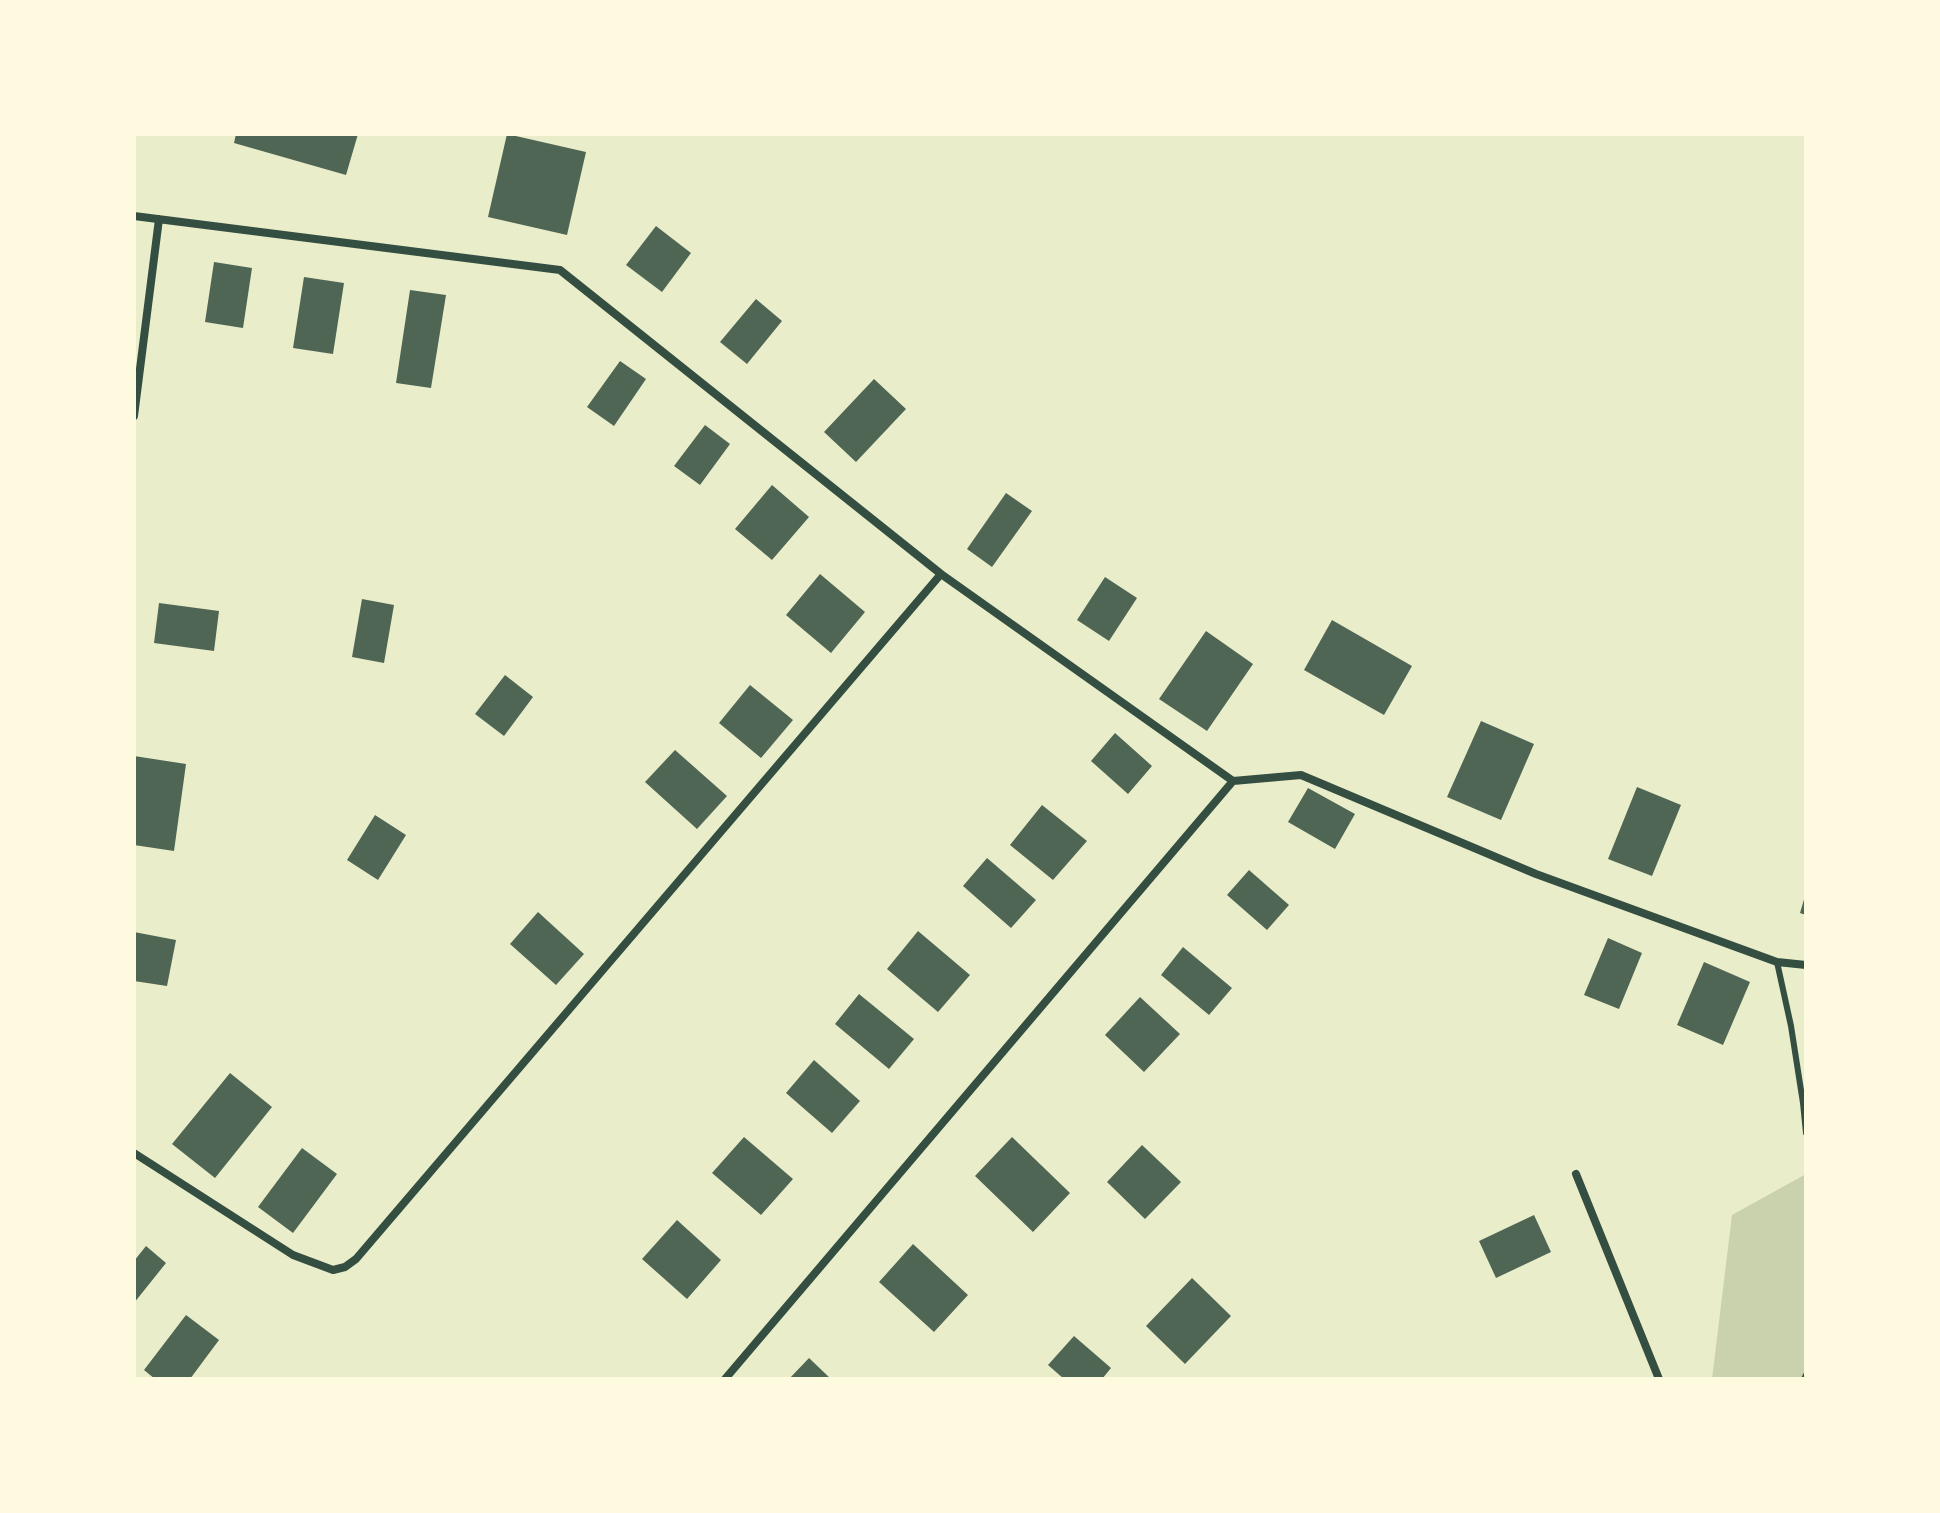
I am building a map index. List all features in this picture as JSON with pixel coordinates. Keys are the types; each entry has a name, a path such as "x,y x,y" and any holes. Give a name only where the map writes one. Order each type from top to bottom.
{"street":[{"path":"134,216 560,270 941,574 1233,781 1301,775 1536,874 1777,962 1806,965"},
{"path":"134,416 159,219"},
{"path":"134,1153 293,1255 333,1270 345,1267 356,1259 941,574"},
{"path":"725,1379 1233,781"},
{"path":"1576,1174 1659,1379"}],"lane":[{"path":"1777,962 1791,1026 1806,1133"}],"green space":[{"path":"1806,1174 1806,1379 1712,1379 1732,1215"}],"building":[{"path":"236,134 358,134 346,175 234,143"},
{"path":"507,134 586,152 567,235 488,217"},
{"path":"656,226 691,253 662,292 626,265"},
{"path":"214,262 252,268 243,328 205,322"},
{"path":"304,277 344,283 333,354 293,348"},
{"path":"410,290 446,295 431,388 396,383"},
{"path":"756,299 782,321 747,364 720,342"},
{"path":"620,361 646,379 614,426 587,407"},
{"path":"874,379 906,409 856,462 824,432"},
{"path":"705,425 730,444 700,485 674,466"},
{"path":"772,485 809,517 772,560 735,529"},
{"path":"1006,493 1032,511 992,567 967,549"},
{"path":"820,574 865,612 831,653 786,615"},
{"path":"1105,577 1137,598 1109,641 1077,620"},
{"path":"362,599 394,605 384,663 352,657"},
{"path":"159,603 219,611 214,651 154,643"},
{"path":"1332,620 1412,666 1384,715 1304,670"},
{"path":"1206,631 1253,664 1207,731 1159,699"},
{"path":"505,675 533,697 504,736 475,714"},
{"path":"750,685 793,720 761,758 719,723"},
{"path":"1481,721 1534,744 1501,820 1447,797"},
{"path":"1115,733 1152,766 1128,794 1091,761"},
{"path":"675,750 727,796 697,829 645,782"},
{"path":"134,756 186,764 174,851 134,845"},
{"path":"1637,787 1681,805 1652,876 1608,859"},
{"path":"1308,788 1355,814 1335,849 1288,822"},
{"path":"1042,805 1087,841 1053,880 1010,845"},
{"path":"375,815 406,835 378,880 347,860"},
{"path":"987,858 1036,900 1011,928 963,886"},
{"path":"1249,870 1289,905 1267,930 1227,895"},
{"path":"1806,896 1806,915 1800,913"},
{"path":"538,912 584,954 556,985 510,944"},
{"path":"918,931 970,975 938,1012 887,969"},
{"path":"134,932 176,940 167,986 134,981"},
{"path":"1608,938 1642,953 1619,1009 1584,995"},
{"path":"1183,947 1232,988 1209,1015 1161,975"},
{"path":"1704,962 1750,982 1723,1045 1677,1025"},
{"path":"859,994 914,1039 889,1069 835,1024"},
{"path":"1140,997 1180,1034 1144,1072 1105,1035"},
{"path":"814,1060 860,1101 832,1133 786,1093"},
{"path":"230,1073 272,1107 215,1178 172,1144"},
{"path":"744,1137 793,1179 761,1215 712,1173"},
{"path":"1012,1137 1070,1193 1033,1232 975,1176"},
{"path":"1142,1145 1181,1182 1145,1219 1107,1182"},
{"path":"302,1148 337,1174 293,1233 258,1207"},
{"path":"1534,1215 1551,1252 1496,1278 1479,1241"},
{"path":"677,1220 721,1260 687,1299 642,1259"},
{"path":"913,1244 968,1295 934,1332 879,1282"},
{"path":"146,1246 166,1263 134,1303 134,1261"},
{"path":"1192,1278 1231,1316 1185,1364 1146,1326"},
{"path":"186,1315 219,1340 190,1379 155,1379 144,1370"},
{"path":"1074,1336 1111,1368 1102,1379 1064,1379 1048,1365"},
{"path":"809,1358 831,1379 789,1379"}]}
